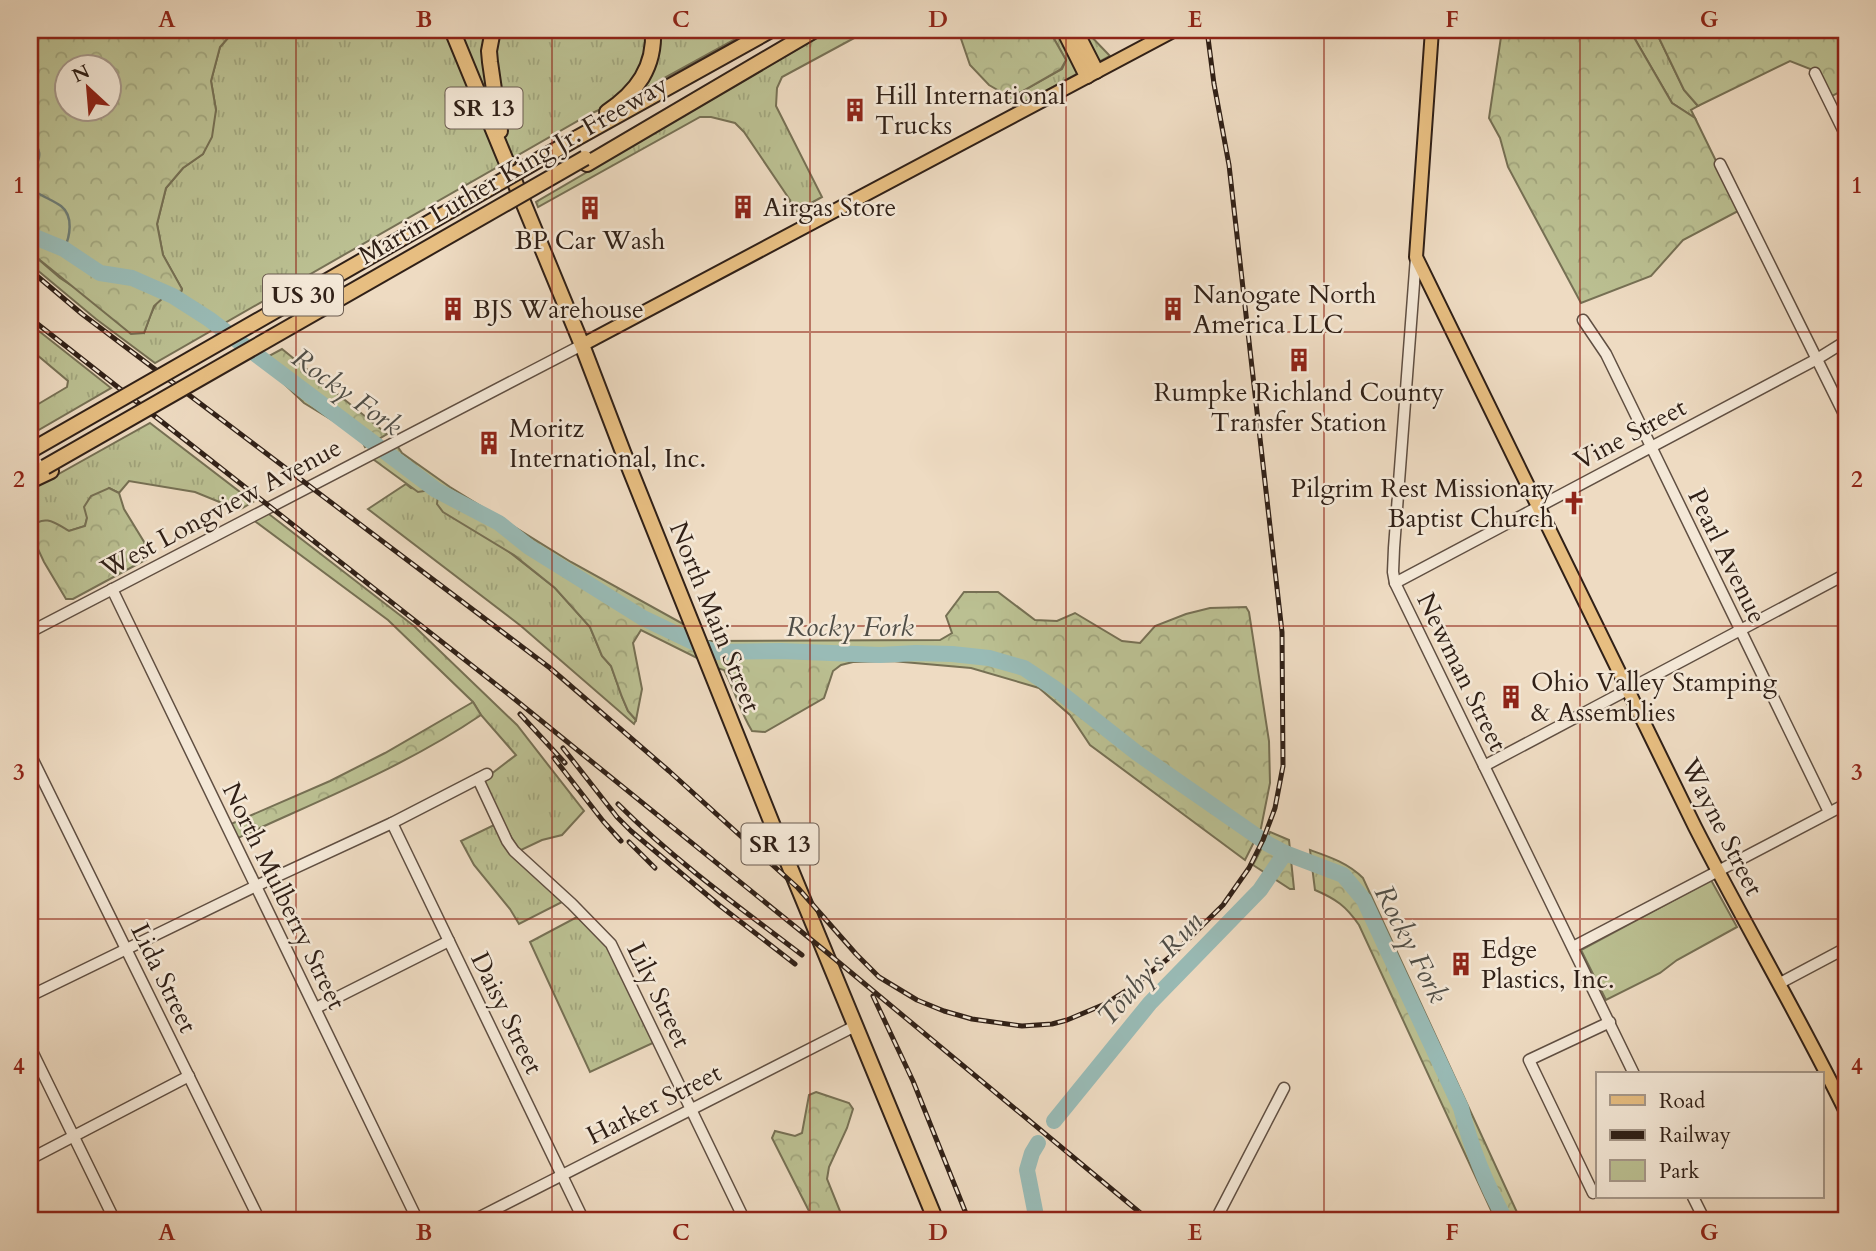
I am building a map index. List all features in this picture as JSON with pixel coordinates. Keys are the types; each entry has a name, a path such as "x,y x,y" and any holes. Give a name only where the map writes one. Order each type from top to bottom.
{"highway":[{"name":"North Main Street","path":"452,30 936,1221"},
{"path":"493,30 489,51 503,153"},
{"path":"30,444 575,135 639,85 650,63 654,44 653,30"},
{"name":"Martin Luther King Jr. Freeway","path":"30,451 575,135 771,30"},
{"name":"Martin Luther King Jr. Freeway","path":"30,475 48,469 586,161 801,30"},
{"path":"586,161 815,30"},
{"path":"1063,30 1092,74"},
{"path":"1075,30 1092,74"},
{"path":"30,481 48,469"}],"main road":[{"path":"582,345 1175,30"},
{"path":"1416,257 1432,30"},
{"name":"Wayne Street","path":"1416,257 1717,870 1780,983 1846,1112"}],"street":[{"path":"1815,74 1846,136"},
{"path":"1720,164 1846,418"},
{"name":"Newman Street","path":"1416,257 1393,555 1395,583 1633,1072"},
{"name":"Pearl Avenue","path":"1583,320 1606,354 1829,812"},
{"name":"Vine Street","path":"1395,583 1817,359 1846,341"},
{"name":"West Longview Avenue","path":"30,632 582,345"},
{"path":"1484,766 1846,574"},
{"name":"North Mulberry Street","path":"112,589 418,1221"},
{"name":"Lida Street","path":"30,754 260,1221"},
{"name":"Lily Street","path":"392,823 483,776 507,841 514,851 611,944 745,1221"},
{"path":"1573,947 1846,804"},
{"path":"30,996 392,823"},
{"name":"Daisy Street","path":"392,823 584,1221"},
{"path":"316,1008 449,941"},
{"path":"1780,983 1846,948"},
{"path":"1595,1192 1529,1060 1610,1022"},
{"name":"Harker Street","path":"472,1221 855,1026"},
{"path":"30,1047 115,1221"},
{"path":"30,1159 189,1076"},
{"path":"1215,1221 1284,1088"},
{"path":"1694,1198 1705,1221"}],"green space":[{"path":"30,30 235,30 220,47 211,81 216,110 212,137 203,154 183,168 166,188 157,224 163,255 182,289 178,301 163,298 154,306 144,333 131,334 30,252"},
{"path":"235,30 752,30 639,92 590,114 155,363 96,319 30,264 30,252 60,278 144,333 158,301 168,297 178,301 182,289 163,255 157,224 166,188 183,168 203,154 216,110 211,81 220,47"},
{"path":"830,30 869,30 782,77 777,88 776,106 822,197 791,214 790,200 744,132 735,123 700,117 538,207 536,202"},
{"path":"958,30 1049,30 1066,60 1061,69 1021,92 1008,96 989,85 970,65"},
{"path":"1049,30 1085,30 1110,56 1014,108 1008,96 1021,92 1062,69 1066,60"},
{"path":"1502,30 1627,30 1632,34 1672,103 1695,118 1740,210 1683,240 1651,276 1581,303 1508,167 1500,138 1489,118"},
{"path":"1627,30 1663,30 1659,38 1684,90 1698,106 1691,110 1695,118 1672,103 1632,34"},
{"path":"1663,30 1846,30 1846,89 1830,97 1818,72 1790,61 1698,106 1684,90 1659,38"},
{"path":"30,324 111,388 30,435 30,409 67,387 68,381 30,349"},
{"path":"282,349 387,434 365,447 361,439 350,431 304,403 268,367 267,357"},
{"path":"150,423 253,502 239,510 195,492 129,481 119,493 109,488 87,518 85,526 69,531 36,522 30,528 30,490"},
{"path":"396,444 402,453 450,487 571,562 685,625 697,658 641,630 633,643 642,689 636,720 628,711 611,666 602,656 590,627 555,588 514,555 443,512 437,504 438,495 431,490 418,492 370,457"},
{"path":"406,484 411,488 431,490 555,588 590,627 602,656 611,666 628,711 636,720 634,724 521,626 368,509"},
{"path":"109,488 119,493 124,509 149,550 147,559 73,599 66,599 44,562 30,528 45,520 69,531 85,526 87,518 84,507 91,496"},
{"path":"265,511 414,626 517,725 584,811 562,835 542,840 519,851 482,781 516,755 473,702 388,620 252,519"},
{"path":"964,592 998,592 1035,620 1057,621 1075,613 1122,641 1140,643 1155,626 1186,614 1210,608 1246,607 1249,612 1269,741 1270,783 1261,828 1245,860 1090,745 1070,715 1039,688 971,668 892,661 853,662 841,665 833,671 824,698 765,732 752,731 724,670 717,668 708,641 940,640 952,633 946,616"},
{"path":"473,702 481,715 423,750 238,838 231,824 330,781"},
{"path":"494,825 512,855 564,901 519,924 474,865 461,841"},
{"path":"1270,832 1289,840 1294,889 1253,865"},
{"path":"1310,850 1345,864 1363,878 1521,1221 1496,1221 1359,925 1340,904 1315,890"},
{"path":"1711,880 1737,927 1677,960 1660,973 1606,1000 1581,950"},
{"path":"577,917 612,952 655,1042 590,1072 530,942"},
{"path":"816,1092 849,1103 853,1109 829,1167 827,1179 844,1221 814,1221 772,1138 775,1131 795,1136 802,1133 809,1095"}],"waterway":[{"path":"30,64 35,54 36,34 41,30"},
{"path":"30,136 39,155 33,181 36,192 61,206 68,215 69,233 64,249"},
{"name":"Rocky Fork","path":"30,235 64,249 100,273 132,278 173,296 209,319 436,490 499,523 529,547 643,618 714,652 952,654 989,658 1024,668 1057,690 1137,753 1268,844 1343,875 1364,900 1461,1108 1480,1166 1506,1221"},
{"name":"Touby's Run","path":"1054,1121 1150,1003 1260,890 1285,853"},
{"name":"Touby's Run","path":"1037,1221 1027,1170 1038,1143"}],"railway":[{"path":"30,270 82,314 550,668 798,888 879,977 917,1000 972,1019 1022,1026 1052,1024 1105,1004 1135,985 1170,957 1223,905 1249,868 1263,840 1275,808 1283,766 1282,632 1229,165 1207,30"},
{"path":"30,318 512,697 824,950 1150,1221"},
{"path":"520,714 565,763"},
{"path":"563,748 631,831 795,964"},
{"path":"554,758 621,841"},
{"path":"618,804 684,864 802,955"},
{"path":"629,842 655,868"},
{"path":"873,996 913,1081 969,1221"}],"place":[{"name":"Hill International Trucks","path":"855,110"},
{"name":"Airgas Store","path":"743,207"},
{"name":"BP Car Wash","path":"590,208"},
{"name":"BJS Warehouse","path":"453,309"},
{"name":"Nanogate North America LLC","path":"1173,309"},
{"name":"Rumpke Richland County Transfer Station","path":"1299,360"},
{"name":"Moritz International, Inc.","path":"489,443"},
{"name":"Pilgrim Rest Missionary Baptist Church","path":"1574,503"},
{"name":"Ohio Valley Stamping & Assemblies","path":"1511,697"},
{"name":"Edge Plastics, Inc.","path":"1461,964"}]}
